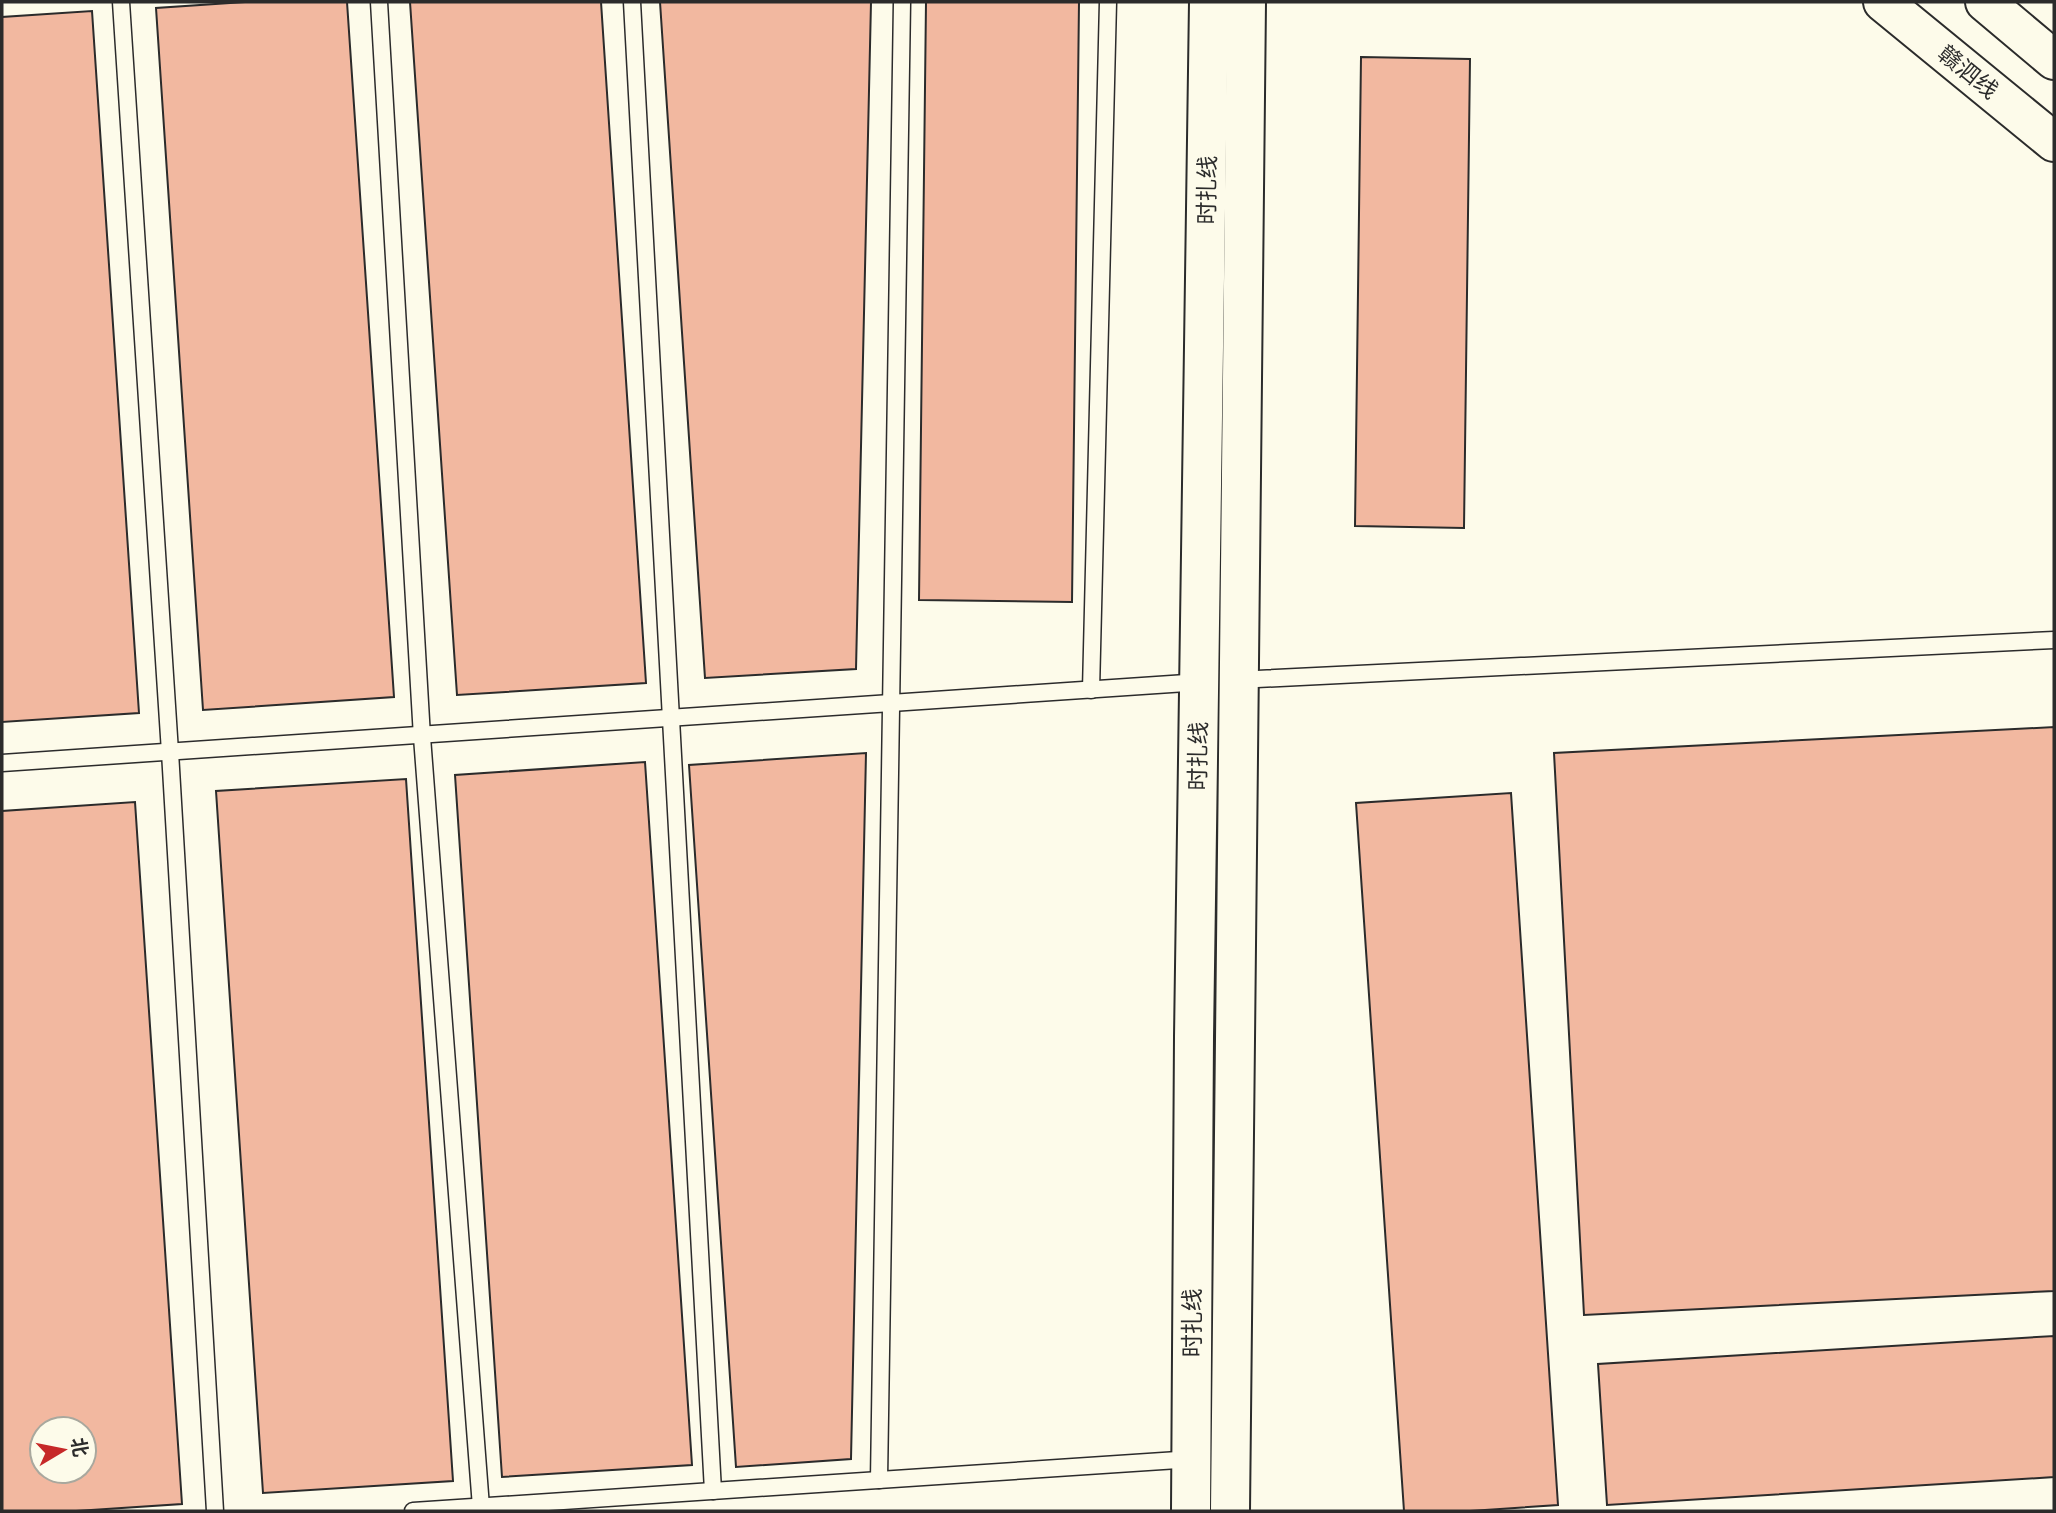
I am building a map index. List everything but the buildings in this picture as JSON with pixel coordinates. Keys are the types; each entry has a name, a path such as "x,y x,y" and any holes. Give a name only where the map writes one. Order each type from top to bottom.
{"main road":[{"name":"时扎线","path":"1191,1511 1211,1458 1219,681 1209,2"},
{"name":"时扎线","path":"1219,681 1245,2"},
{"name":"赣泗线","path":"1883,2 2054,142"},
{"path":"1984,2 2054,60"},
{"name":"时扎线","path":"1211,1458 1230,1511"}],"lane":[{"path":"121,2 170,752 215,1511"},
{"path":"379,2 422,737 481,1507"},
{"path":"632,2 713,1491"},
{"path":"879,1480 902,2"},
{"path":"1091,690 1108,2"},
{"path":"2,763 422,737 1219,681 2054,640"},
{"path":"413,1511 1211,1458"}]}
